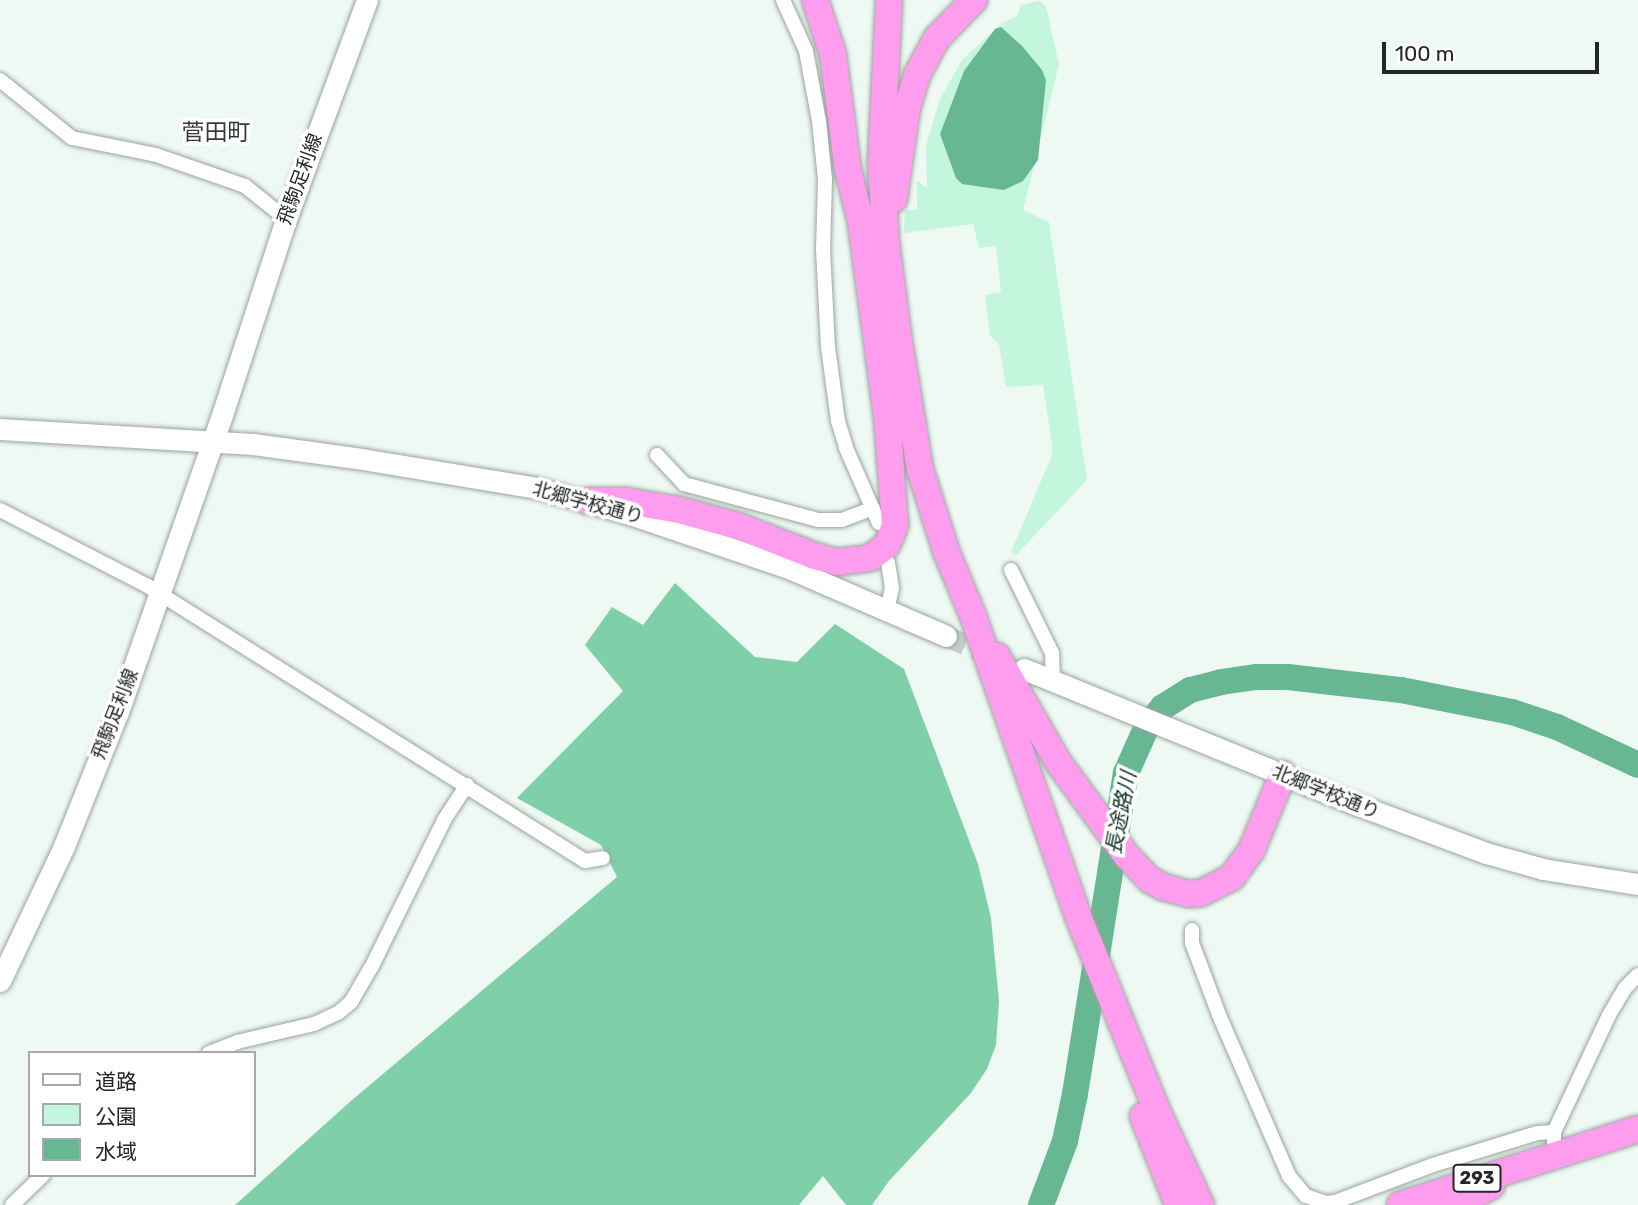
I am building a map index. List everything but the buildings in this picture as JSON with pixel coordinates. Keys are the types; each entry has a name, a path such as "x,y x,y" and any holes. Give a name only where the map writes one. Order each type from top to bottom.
{"highway":[{"path":"588,501 626,501 679,510 740,527 838,562 860,562 886,547 895,526 887,417 861,222 848,170 833,54 815,0"},
{"path":"861,222 868,164 876,0"},
{"path":"888,0 881,166 896,322 920,469 946,551 972,615 1074,921"},
{"path":"887,242 907,108 917,75 937,38 974,0"},
{"path":"887,417 924,529 1112,1018 1178,1205"},
{"path":"972,615 1058,762 1098,818 1150,880 1175,891 1201,892 1223,884 1242,865 1252,849 1283,774"},
{"path":"1112,1018 1201,1205"},
{"name":"293","path":"1400,1205 1555,1143 1638,1129"},
{"name":"293","path":"1455,1205 1555,1143"}],"street":[{"name":"飛駒足利線","path":"0,981 64,846 118,712 285,219 367,0"},
{"path":"783,0 806,51 819,121 825,179 823,249 828,347 838,421 879,523"},
{"path":"0,80 72,138 156,155 246,186 285,219"},
{"path":"0,429 212,440"},
{"name":"北郷学校通り","path":"212,440 442,471 588,501 789,568 946,636"},
{"path":"657,455 684,484 805,517 842,520 873,508"},
{"path":"0,510 108,564 159,593 585,861 603,858"},
{"path":"887,611 892,588 888,562"},
{"path":"1011,570 1052,653 1053,681"},
{"name":"北郷学校通り","path":"1024,669 1162,727 1486,853 1543,869 1638,884"},
{"path":"214,1051 237,1042 314,1024 338,1013 351,1002 371,968 444,820 467,785"},
{"path":"1192,930 1194,950 1219,1015 1289,1176 1306,1196 1326,1203 1433,1165 1537,1133 1555,1143 1609,1015 1625,988 1638,975"},
{"path":"12,1205 41,1177"}],"green space":[{"path":"1039,1 1046,6 1059,64 1023,210 1049,222 1087,480 1015,556 1011,552 1052,455 1052,444 1043,385 1006,387 999,345 990,335 985,295 1001,292 996,246 979,248 973,224 904,233 905,210 917,210 917,180 927,188 926,145 940,99 962,60 1002,23 1017,16 1021,5"}],"shaded area":[{"path":"675,583 755,657 797,662 835,624 904,669 978,864 991,918 999,1001 996,1045 987,1069 971,1093 889,1181 872,1205 846,1205 823,1176 799,1205 235,1205 352,1100 617,877 601,845 517,798 623,691 585,645 612,607 643,625"}],"water":[{"path":"1001,27 1022,46 1042,70 1046,80 1038,160 1023,181 1004,190 962,184 956,178 940,134 964,71 995,29"}],"waterway":[{"name":"長途路川","path":"1041,1205 1065,1141 1075,1094 1126,773 1147,726 1163,707 1190,690 1257,677 1288,677 1401,690 1512,712 1557,727 1638,765"}],"tunnel":[{"path":"946,636 996,657"}],"district":[{"name":"菅田町","path":"216,132"}]}
